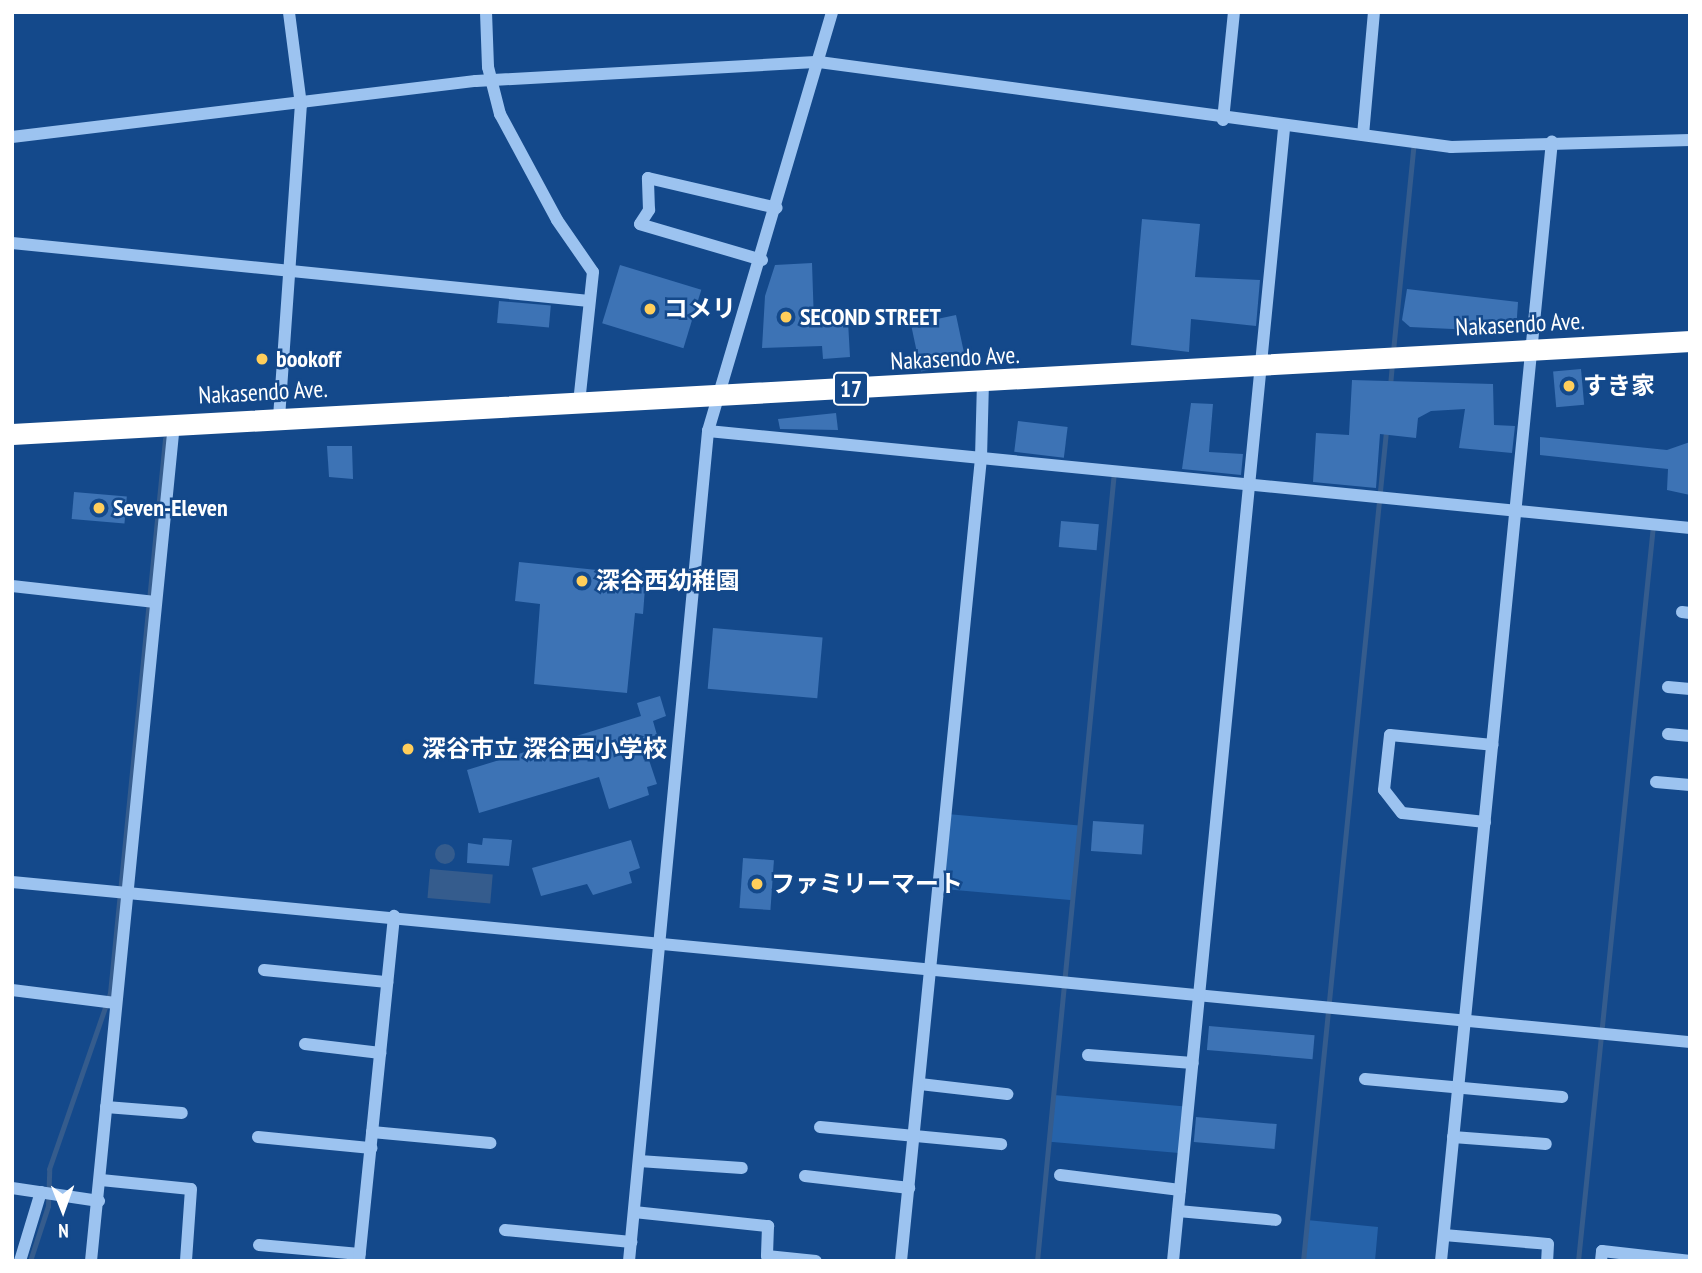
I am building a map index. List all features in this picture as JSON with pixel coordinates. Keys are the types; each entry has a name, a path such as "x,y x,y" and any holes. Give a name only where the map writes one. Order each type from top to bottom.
{"highway":[{"name":"Nakasendo Ave.","path":"12,434 174,423 983,383 1690,341"}],"street":[{"path":"279,418 301,105 289,12"},
{"path":"486,12 491,82 516,145 593,272 579,402"},
{"path":"629,1261 708,431 762,260 832,12"},
{"path":"1223,120 1234,12"},
{"path":"1363,135 1374,12"},
{"path":"12,137 491,82 819,62 1223,120 1451,147 1552,141 1690,140"},
{"path":"1173,1261 1193,1063 1197,993 1284,128"},
{"path":"1441,1261 1552,141"},
{"path":"762,260 640,224 649,210 648,178 777,208"},
{"path":"12,243 589,301"},
{"path":"901,1261 981,458 983,383"},
{"path":"91,1261 99,1201 114,1003 174,423"},
{"path":"708,431 1690,527"},
{"path":"12,586 155,602"},
{"path":"1668,687 1690,689"},
{"path":"1668,734 1690,736"},
{"path":"1485,822 1402,813 1384,790 1390,735 1493,745"},
{"path":"1656,782 1690,785"},
{"path":"12,882 661,939 1465,1022 1690,1042"},
{"path":"259,1245 359,1258 394,916"},
{"path":"264,970 387,982"},
{"path":"12,990 114,1003"},
{"path":"305,1044 380,1053"},
{"path":"1088,1055 1193,1063"},
{"path":"1365,1079 1562,1097"},
{"path":"919,1084 1007,1094"},
{"path":"106,1107 182,1113"},
{"path":"820,1127 1001,1144"},
{"path":"372,1132 490,1143"},
{"path":"258,1137 371,1148"},
{"path":"1453,1137 1546,1144"},
{"path":"639,1161 742,1168"},
{"path":"1059,1175 1180,1190"},
{"path":"805,1176 909,1188"},
{"path":"100,1180 191,1189 186,1261"},
{"path":"12,1188 99,1201"},
{"path":"20,1261 41,1192"},
{"path":"1178,1211 1276,1220"},
{"path":"634,1212 768,1226 767,1256 817,1261"},
{"path":"505,1230 631,1242"},
{"path":"1444,1235 1548,1244 1547,1261"},
{"path":"1601,1261 1602,1251 1690,1261"}],"shaded area":[{"path":"947,814 1079,826 1073,900 940,889"},
{"path":"445,844 452,847 455,854 452,861 445,864 438,861 435,854 438,847"},
{"path":"430,869 493,874 490,903 427,898"},
{"path":"1054,1095 1188,1107 1184,1154 1050,1142"},
{"path":"1307,1220 1378,1227 1375,1261 1303,1261"}],"building":[{"path":"1142,219 1200,224 1195,277 1260,280 1256,326 1191,319 1189,352 1131,345"},
{"path":"812,263 814,323 848,321 850,357 823,359 822,346 762,348 765,296 775,265"},
{"path":"620,265 701,290 683,348 602,323"},
{"path":"1407,289 1518,302 1516,332 1410,327 1402,320"},
{"path":"499,301 551,306 549,327 497,323"},
{"path":"956,315 966,362 921,372 911,325"},
{"path":"1581,369 1584,405 1556,407 1553,371"},
{"path":"1352,380 1493,384 1494,425 1515,426 1512,453 1459,448 1465,409 1431,411 1418,418 1416,438 1380,434 1376,488 1313,482 1316,433 1349,435"},
{"path":"1191,403 1213,404 1209,452 1243,454 1241,475 1182,469"},
{"path":"836,413 838,430 780,429 778,419"},
{"path":"1018,421 1068,427 1064,458 1014,452"},
{"path":"1540,437 1667,450 1690,442 1690,495 1667,490 1668,469 1540,455"},
{"path":"327,446 352,446 353,479 329,477"},
{"name":"Seven-Eleven","path":"74,492 127,497 124,524 72,519"},
{"path":"1061,521 1099,524 1097,550 1059,547"},
{"path":"519,562 646,575 643,614 635,613 627,693 534,684 540,604 515,601"},
{"path":"713,628 823,638 817,698 708,689"},
{"path":"660,696 666,716 653,721 657,735 642,739 657,784 647,787 649,795 609,809 599,777 479,813 467,770 641,716 637,703"},
{"path":"1093,821 1144,825 1142,854 1091,851"},
{"path":"483,838 512,840 509,866 467,863 468,843 482,845"},
{"path":"631,840 640,868 629,872 632,883 593,895 587,884 541,896 532,868"},
{"name":"ファミリーマート","path":"743,858 774,860 770,910 740,908"},
{"path":"1209,1026 1315,1035 1313,1059 1207,1050"},
{"path":"1196,1117 1277,1124 1275,1149 1194,1142"}],"waterway":[{"path":"1393,351 1414,142"},
{"path":"1390,386 1392,361"},
{"path":"1303,1261 1386,431"},
{"path":"30,1261 48,1206 49,1169 110,993 165,439"},
{"path":"1037,1261 1114,471"},
{"path":"1578,1261 1653,525"}],"place":[{"name":"コメリ","path":"650,309"},
{"name":"SECOND STREET","path":"786,317"},
{"name":"bookoff","path":"262,359"},
{"name":"すき家","path":"1569,386"},
{"name":"Seven-Eleven","path":"99,508"},
{"name":"深谷西幼稚園","path":"582,581"},
{"name":"深谷市立 深谷西小学校","path":"408,749"},
{"name":"ファミリーマート","path":"757,884"}]}
